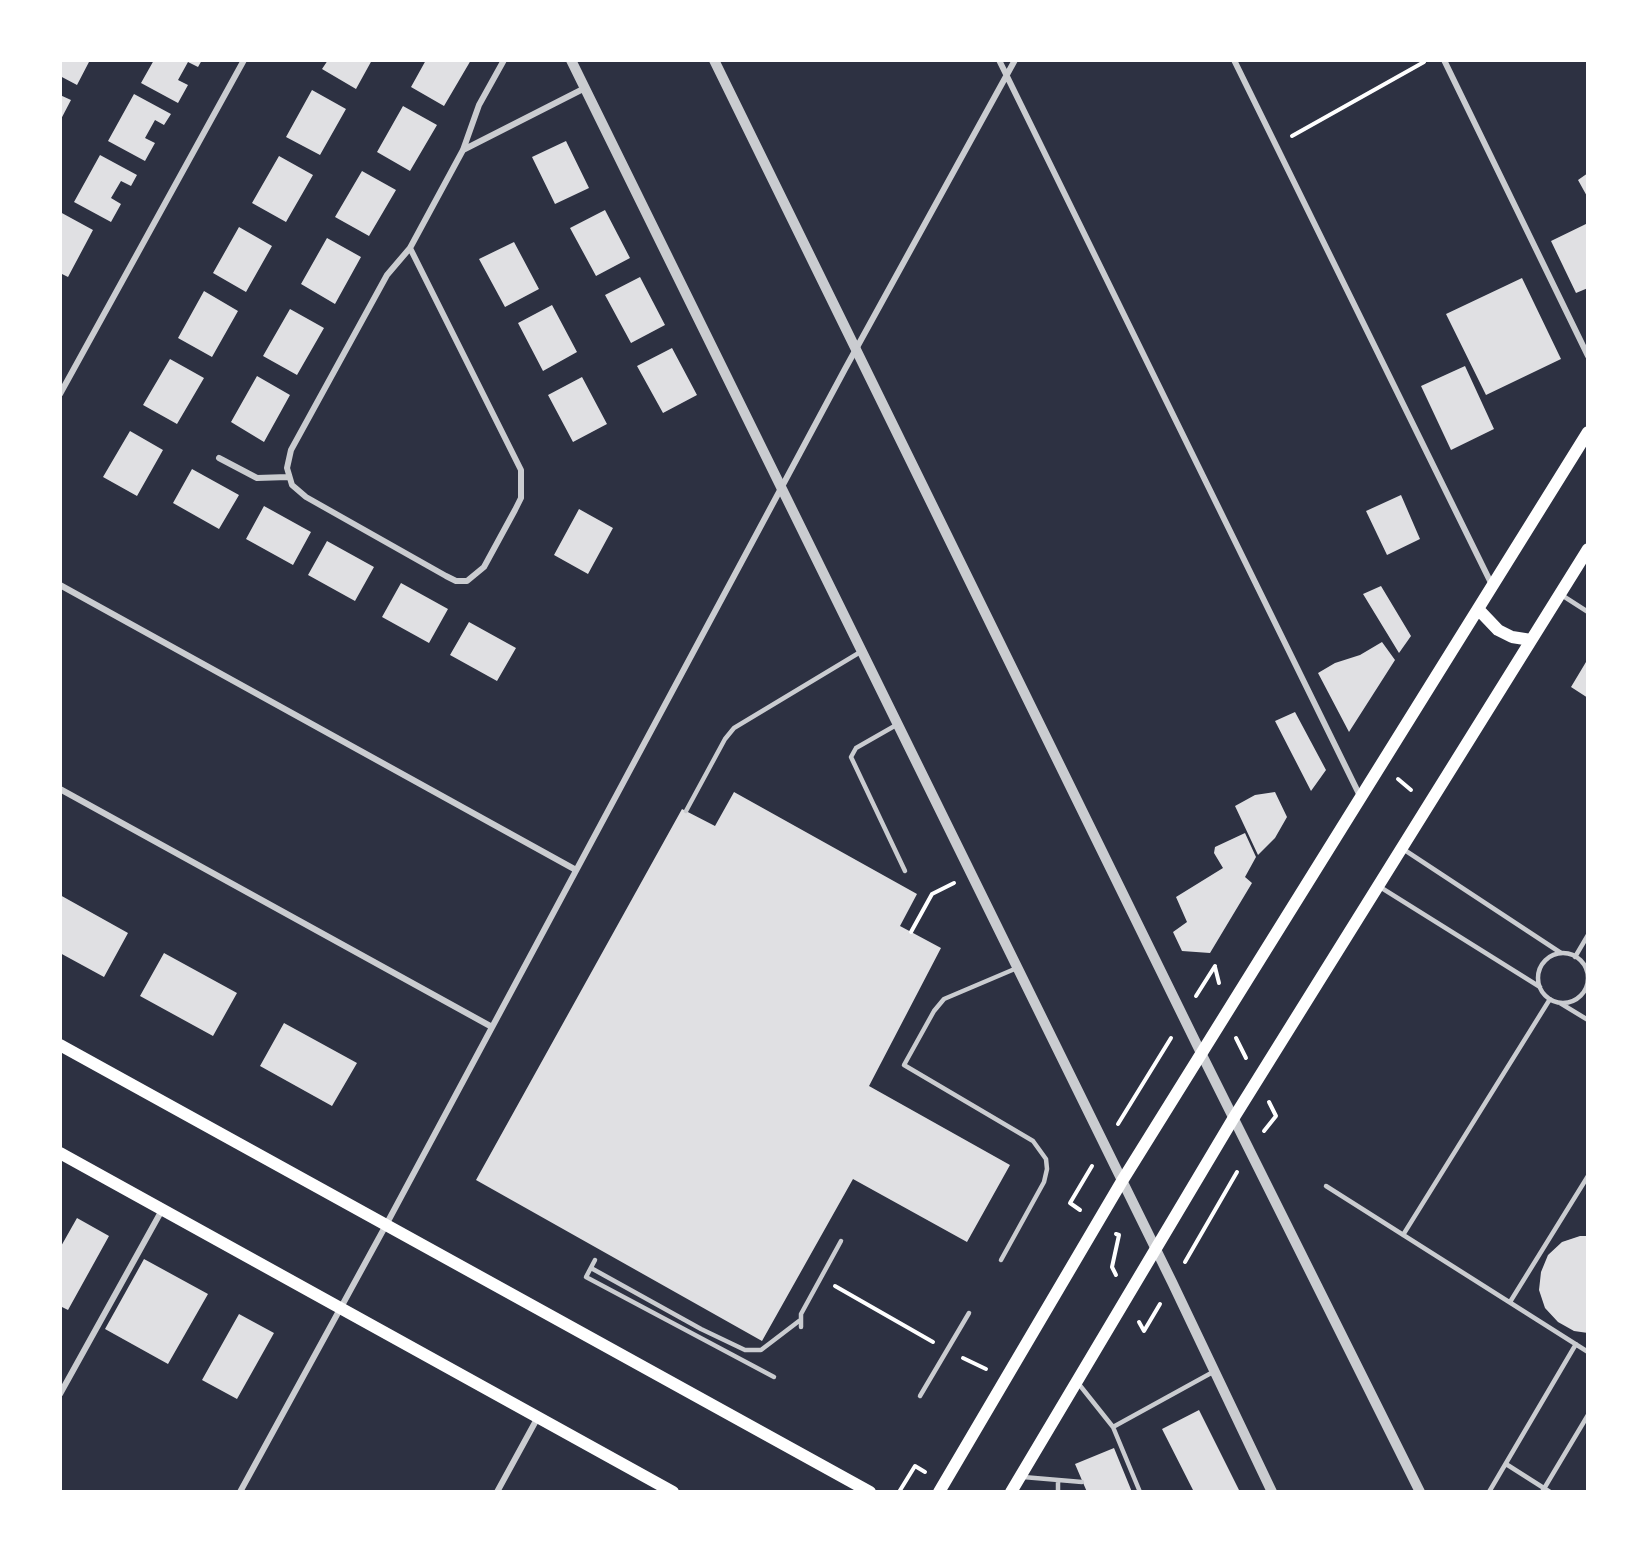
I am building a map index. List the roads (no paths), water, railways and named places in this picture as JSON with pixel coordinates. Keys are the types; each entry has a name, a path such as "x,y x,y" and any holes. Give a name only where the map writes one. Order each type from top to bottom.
{"main road":[{"path":"939,1492 1122,1181 1588,432"},
{"path":"1011,1492 1233,1119 1588,549"},
{"path":"1478,609 1498,630 1512,637 1531,640"},
{"path":"60,1044 870,1492"},
{"path":"60,1153 673,1492"}],"street":[{"path":"60,394 63,383 244,60"},
{"path":"410,248 521,471 521,498 480,573 467,581 456,581 298,492 288,477 288,458 387,275 410,248 463,150 479,105 504,60"},
{"path":"571,60 1156,1248 1272,1492"},
{"path":"714,60 1183,1018 1420,1492"},
{"path":"999,60 1360,796"},
{"path":"240,1492 386,1225 781,487 1015,60"},
{"path":"1234,60 1492,586"},
{"path":"1444,60 1588,356"},
{"path":"463,150 585,88"},
{"path":"219,458 257,478 288,477"},
{"path":"60,585 576,870"},
{"path":"60,789 492,1027"},
{"path":"60,1394 162,1210"},
{"path":"497,1492 538,1417"}],"lane":[{"path":"1560,594 1588,612"},
{"path":"686,811 725,739 734,728 862,651"},
{"path":"898,724 856,748 851,757 905,872"},
{"path":"1401,848 1561,953 1575,957 1586,966 1588,979 1583,992 1572,1001 1558,1002"},
{"path":"1378,886 1540,987 1550,999 1588,1020"},
{"path":"1575,957 1588,935"},
{"path":"1540,987 1538,980 1542,965 1547,959 1561,953"},
{"path":"1001,1260 1044,1182 1047,1169 1046,1159 1033,1141 904,1065 922,1030 944,999 1017,968"},
{"path":"1403,1235 1550,999"},
{"path":"1510,1302 1588,1176"},
{"path":"1326,1186 1588,1352"},
{"path":"591,1268 701,1329 745,1350 760,1350 799,1321 841,1240"},
{"path":"595,1260 586,1277 774,1377"},
{"path":"920,1396 969,1313"},
{"path":"799,1321 801,1327"},
{"path":"1489,1492 1576,1344"},
{"path":"1113,1427 1215,1371"},
{"path":"1076,1381 1113,1427 1139,1490"},
{"path":"1543,1490 1588,1415"},
{"path":"1506,1464 1543,1490 1550,1492"},
{"path":"1020,1476 1082,1482"},
{"path":"1058,1480 1058,1492"},
{"path":"1130,1485 1139,1490"}]}
